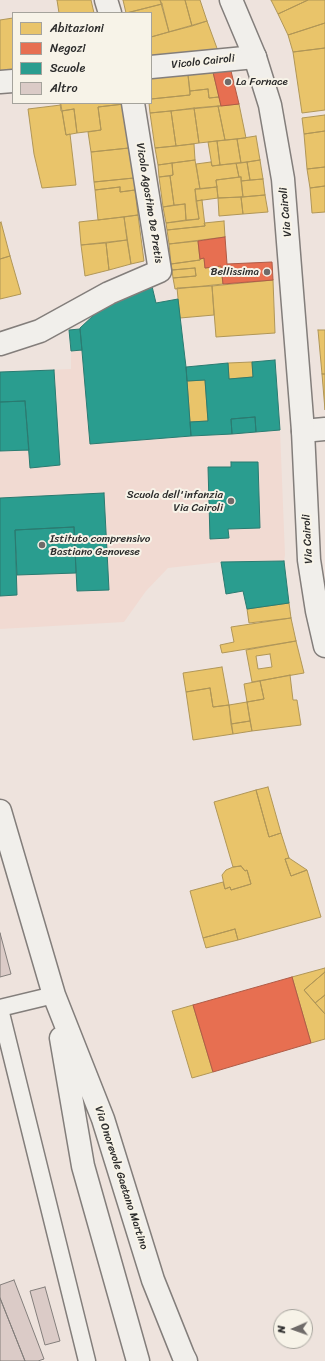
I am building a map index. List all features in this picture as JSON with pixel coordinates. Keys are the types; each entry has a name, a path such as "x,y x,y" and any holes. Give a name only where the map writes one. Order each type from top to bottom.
{"street":[{"path":"106,0 110,12"},
{"name":"Via Cairoli","path":"231,0 255,57 270,105 283,179 303,431 308,560 325,646"},
{"name":"Vicolo Cairoli","path":"152,67 255,57"},
{"path":"0,82 12,81"},
{"name":"Vicolo Agostino De Pretis","path":"0,344 40,331 109,293 160,271 134,104"},
{"path":"303,431 325,429"},
{"name":"Via Onorevole Gaetano Martino","path":"0,811 3,837 54,995 103,1119 153,1280 182,1355 186,1361"},
{"name":"Via Onorevole Gaetano Martino","path":"54,995 82,1166 138,1361"}],"lane":[{"path":"54,995 0,1009 87,1361"}],"shaded area":[{"path":"82,350 90,444 280,430 284,561 221,562 168,568 146,591 124,622 0,629 0,372 71,369 71,351"}],"building: Abitazioni":[{"path":"57,0 91,0 94,12 59,12"},
{"path":"123,0 160,0 162,4 130,12 126,12"},
{"path":"160,0 185,0 192,26 169,32"},
{"path":"185,0 200,0 207,21 192,26"},
{"path":"271,0 308,0 278,14"},
{"path":"308,0 325,0 325,23 288,35 278,14"},
{"path":"162,4 169,32 152,37 152,12 131,12"},
{"path":"12,18 12,72 0,74 0,20"},
{"path":"207,21 218,51 152,57 152,37"},
{"path":"325,23 325,48 293,52 288,35"},
{"path":"325,48 325,110 302,113 293,52"},
{"path":"213,72 219,97 209,98 208,89 190,91 188,75"},
{"path":"188,75 190,95 152,99 152,78"},
{"path":"208,89 209,98 219,97 221,106 150,113 149,104 152,104 152,99 190,95 190,91"},
{"path":"60,104 124,104 98,107 101,130 77,133 74,109 61,111"},
{"path":"124,104 129,148 91,152 88,132 101,130 98,107"},
{"path":"239,104 246,138 225,140 218,106"},
{"path":"61,105 66,135 70,134 76,185 42,188 34,154 28,109"},
{"path":"218,106 225,140 199,143 194,108"},
{"path":"194,108 199,143 176,146 171,111"},
{"path":"74,109 77,133 66,135 62,111"},
{"path":"171,111 176,146 155,148 150,113"},
{"path":"325,115 325,131 304,134 302,118"},
{"path":"325,131 325,167 307,169 304,134"},
{"path":"256,136 260,160 241,163 237,139"},
{"path":"237,139 241,163 220,165 217,141"},
{"path":"217,141 220,165 212,166 208,142"},
{"path":"194,144 195,160 158,165 155,148"},
{"path":"129,148 134,178 94,182 91,152"},
{"path":"195,160 200,189 195,189 199,219 186,220 185,204 174,205 170,176 173,175 172,163"},
{"path":"260,160 263,179 250,180 247,162"},
{"path":"211,162 212,166 236,163 239,177 216,180 217,187 200,189 196,164"},
{"path":"247,162 250,180 241,181 236,163"},
{"path":"172,163 173,175 159,177 158,165"},
{"path":"325,167 325,186 310,188 307,169"},
{"path":"170,176 174,205 163,207 159,177"},
{"path":"241,177 243,197 218,198 216,180"},
{"path":"134,178 135,190 120,192 120,187 95,190 94,182"},
{"path":"263,179 265,195 243,197 241,181"},
{"path":"325,186 325,212 312,213 310,188"},
{"path":"120,187 120,192 135,190 138,215 98,220 95,190"},
{"path":"217,187 218,198 196,201 195,189"},
{"path":"265,195 268,212 243,214 241,197"},
{"path":"241,197 243,214 219,216 218,198"},
{"path":"202,200 205,226 167,230 166,223 199,219 196,201"},
{"path":"185,204 186,220 166,223 163,207"},
{"path":"138,215 144,261 131,264 124,217"},
{"path":"124,217 127,240 81,245 79,222"},
{"path":"224,221 225,237 169,244 167,230 205,226 204,223"},
{"path":"1,222 10,256 0,259 0,223"},
{"path":"127,240 131,264 109,270 106,243"},
{"path":"198,241 200,260 171,264 169,244"},
{"path":"106,243 109,270 85,276 81,245"},
{"path":"10,256 21,294 0,299 0,259"},
{"path":"204,258 205,268 221,266 223,284 175,289 173,278 196,276 195,268 172,270 171,264 200,260"},
{"path":"195,268 196,276 173,278 172,270"},
{"path":"273,280 275,333 216,337 212,286"},
{"path":"212,286 214,315 180,318 177,288"},
{"path":"318,330 325,330 325,374 322,374"},
{"path":"252,362 253,377 229,379 228,363"},
{"path":"322,374 325,374 325,410"},
{"path":"205,380 208,421 190,422 187,381"},
{"path":"289,603 291,618 249,623 247,609"},
{"path":"291,618 296,641 222,653 220,645 234,642 231,627"},
{"path":"296,641 304,673 252,682 246,650","holes":["270,654 272,667 258,669 256,656"]},
{"path":"222,667 229,705 213,707 210,688 186,692 183,673"},
{"path":"290,675 293,700 297,700 301,725 252,731 247,702 264,699 260,681"},
{"path":"260,681 264,699 247,702 244,684"},
{"path":"210,688 213,707 229,705 233,734 193,740 186,692"},
{"path":"247,702 250,721 231,724 229,705"},
{"path":"250,721 252,731 233,734 231,724"},
{"path":"268,787 281,833 269,837 256,790"},
{"path":"256,790 269,837 281,833 289,858 285,859 291,876 307,870 321,917 238,940 235,929 203,938 190,891 223,882 225,889 230,887 231,890 251,884 247,870 245,871 241,866 233,867 214,802"},
{"path":"289,858 307,870 291,876 285,859"},
{"path":"241,866 245,871 247,870 251,884 231,890 230,887 225,889 222,875 226,870"},
{"path":"235,929 238,940 206,948 203,938"},
{"path":"325,968 325,972 304,990 325,1014 325,1039 311,1043 292,977"},
{"path":"325,972 325,995 315,1003 304,990"},
{"path":"325,995 325,1014 315,1003"},
{"path":"193,1005 213,1072 192,1078 172,1011"}],"building: Negozi":[{"path":"231,71 239,104 221,106 213,72"},
{"path":"225,237 227,264 272,262 273,280 223,284 221,266 205,268 204,258 200,259 198,241"},
{"path":"292,977 311,1043 213,1072 193,1005"}],"building: Scuole":[{"path":"151,282 156,303 178,299 186,367 191,436 90,444 80,328 110,300"},
{"path":"80,329 82,350 71,351 69,330"},
{"path":"275,360 280,430 256,432 255,417 231,419 232,434 191,436 190,422 208,421 205,380 187,381 186,367 228,363 229,379 253,377 252,362"},
{"path":"54,370 60,465 30,468 25,401 0,402 0,372"},
{"path":"25,401 29,450 0,451 0,402"},
{"path":"255,417 256,432 232,434 231,419"},
{"path":"231,462 258,462 260,528 228,529 229,538 210,539 208,467 231,467"},
{"path":"104,493 109,590 77,591 74,527 15,530 17,595 0,596 0,498"},
{"path":"74,527 76,573 17,575 15,530"},
{"path":"284,561 289,603 247,609 243,591 226,594 221,562"}],"building: Altro":[{"path":"0,933 11,974 0,977"},
{"path":"14,1280 44,1359 38,1361 25,1361 0,1298 0,1285"},
{"path":"45,1287 60,1341 45,1345 30,1291"},
{"path":"0,1298 25,1361 0,1361"}],"place":[{"name":"La Fornace","path":"228,82"},
{"name":"Bellissima","path":"267,272"},
{"name":"Scuola dell'infanzia Via Cairoli","path":"231,501"},
{"name":"Istituto comprensivo Bastiano Genovese","path":"42,545"}]}
